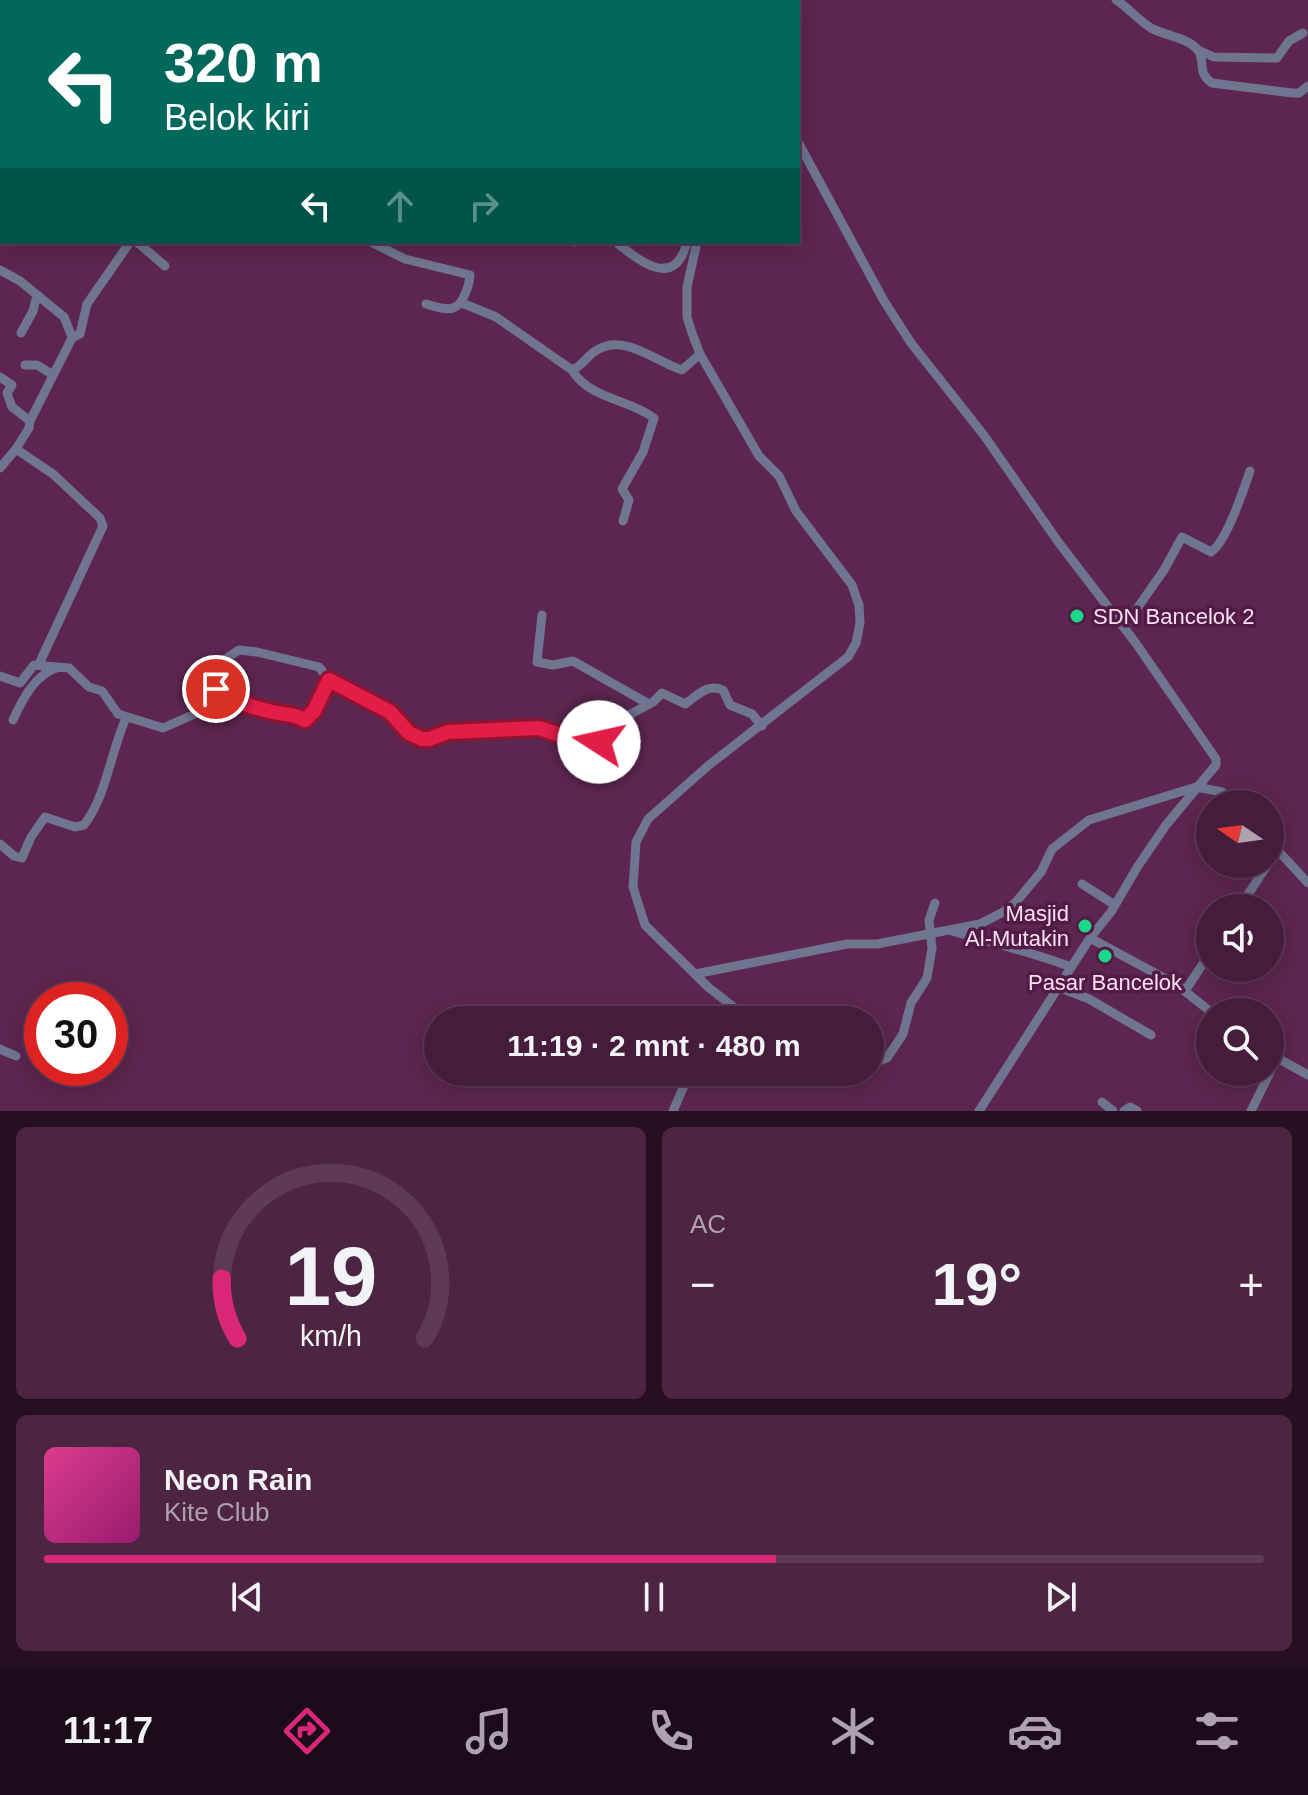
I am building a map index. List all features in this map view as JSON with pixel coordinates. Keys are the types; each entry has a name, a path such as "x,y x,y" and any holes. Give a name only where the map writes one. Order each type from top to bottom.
{"street":[{"path":"1116,0 1150,27 1214,57 1277,58 1289,41 1303,33"},
{"path":"1198,50 1205,78 1217,85 1292,93 1299,93 1308,86"},
{"path":"800,146 894,318 1124,627 1216,759 1216,765 1138,866 979,1111"},
{"path":"0,468 29,428 72,337 80,334 87,304 129,244"},
{"path":"139,244 165,266"},
{"path":"375,244 405,259 468,273 471,278 462,303 452,310 426,304"},
{"path":"619,244 649,265 670,268 680,262 686,244"},
{"path":"696,244 686,302 696,357 759,456 779,476 796,511 852,585 859,605 858,633 848,657 759,723 709,765 648,819 636,842 633,887 639,909 652,934 725,1006"},
{"path":"0,270 64,317 72,337"},
{"path":"21,333 33,311 37,295"},
{"path":"462,303 496,317 572,370 579,381 589,388 654,418 643,452 622,489 629,500 623,521"},
{"path":"572,370 598,349 615,345 636,348 679,370 683,370 696,357"},
{"path":"25,365 37,365 53,375"},
{"path":"0,377 12,385 7,393 9,403 30,421"},
{"path":"16,449 53,474 100,518 103,526 39,664"},
{"path":"1124,627 1164,570 1182,537 1211,552 1215,551 1250,471"},
{"path":"542,615 537,662 553,665 573,661 647,703"},
{"path":"0,676 20,683 31,667 39,664 60,666 72,670 89,687 102,691 117,713 163,728 197,713 222,678 227,658 239,650 319,667 329,680 390,712 409,733 422,739 448,732 539,728 595,746 611,726 664,693 685,704 699,692 717,688 723,690 730,705 748,711 759,723"},
{"path":"13,720 34,682 60,666"},
{"path":"216,689 249,705 271,712 290,713 305,720 314,711 329,680"},
{"path":"0,844 14,856 22,858 31,837 45,817 75,827 84,825 104,783 114,745 126,718"},
{"path":"951,931 980,924 1005,911 1029,889 1052,849 1089,820 1196,787 1212,790"},
{"path":"1284,857 1308,883"},
{"path":"1082,884 1115,905"},
{"path":"884,1059 903,1034 911,1003 927,978 930,927 935,903"},
{"path":"695,974 847,944 877,944 930,927 1016,951 1030,951 1071,967"},
{"path":"1090,938 1196,1000"},
{"path":"1185,991 1196,974"},
{"path":"1058,987 1089,999 1151,1035"},
{"path":"0,1049 16,1056"},
{"path":"1284,1062 1308,1075"},
{"path":"673,1111 684,1086"},
{"path":"1251,1111 1261,1086"},
{"path":"1102,1102 1113,1111"},
{"path":"1124,1111 1130,1107 1137,1111"}],"place":[{"name":"SDN Bancelok 2","path":"1077,616"},
{"name":"Masjid Al-Mutakin","path":"1085,926"},
{"name":"Pasar Bancelok","path":"1105,956"}],"route":[{"path":"216,689 249,705 281,714 290,713 305,720 314,711 329,680 390,712 409,733 422,739 448,732 539,728 593,746 599,742"}]}
